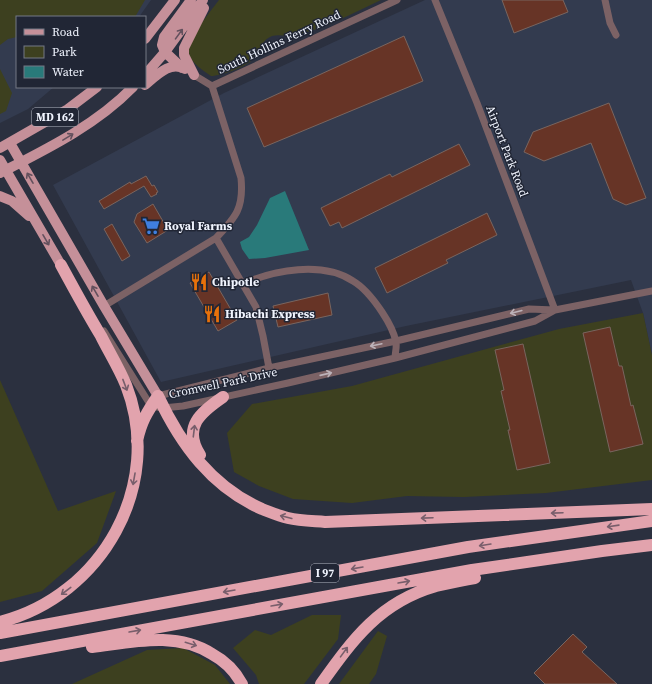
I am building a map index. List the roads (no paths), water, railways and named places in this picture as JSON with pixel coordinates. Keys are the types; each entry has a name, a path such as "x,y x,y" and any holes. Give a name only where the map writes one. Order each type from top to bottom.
{"highway":[{"path":"0,622 20,617 49,602 65,592 83,577 110,543 117,531 128,504 134,483 137,464 137,441 135,422 126,385 61,265"},
{"path":"137,441 140,425 158,396 190,451 199,463 214,478 248,503 288,518 325,522 652,509"},
{"path":"214,478 196,450 193,441 193,433 197,419 202,412 223,397"},
{"name":"I 97","path":"0,633 468,547 652,521"},
{"name":"I 97","path":"0,657 472,570 652,545"},
{"path":"321,684 346,648 359,634 386,610 408,597 436,586 602,551"},
{"path":"0,657 149,640 181,641 196,645 218,657 229,666 242,684"}],"main road":[{"path":"146,38 175,0"},
{"path":"191,0 164,37 162,45 165,52 182,68 194,75"},
{"path":"146,74 165,52 203,0"},
{"path":"194,75 184,55 184,48 208,0"},
{"path":"146,83 167,68 182,68"},
{"name":"MD 162","path":"0,148 68,109 96,88"},
{"name":"MD 162","path":"3,171 69,136 102,114 132,88"},
{"path":"102,114 141,88"},
{"name":"Cromwell Park Drive","path":"10,143 158,396"},
{"path":"0,160 3,171 61,265"},
{"path":"0,196 12,201 35,221"}],"street":[{"name":"South Hollins Ferry Road","path":"194,75 212,86 397,0"},
{"name":"Airport Park Road","path":"435,0 475,98 555,310"},
{"path":"605,0 610,23 616,35"},
{"path":"104,306 216,238 229,224 242,202 239,170 212,86"},
{"path":"216,238 256,307 269,368"},
{"path":"61,265 151,406"},
{"path":"243,284 259,276 282,271 314,269 336,273 352,280 365,290 383,313 396,341 395,358"},
{"name":"Cromwell Park Drive","path":"158,396 269,368 396,341 529,308 555,310 652,291"},
{"name":"Cromwell Park Drive","path":"151,406 164,408 223,397 395,358 535,321 555,310"}],"water":[{"path":"285,191 309,250 265,258 249,259 242,249 240,242 249,237 257,225 270,198"}],"place":[{"name":"Royal Farms","path":"151,226"},
{"name":"Chipotle","path":"199,282"},
{"name":"Hibachi Express","path":"212,314"}]}
